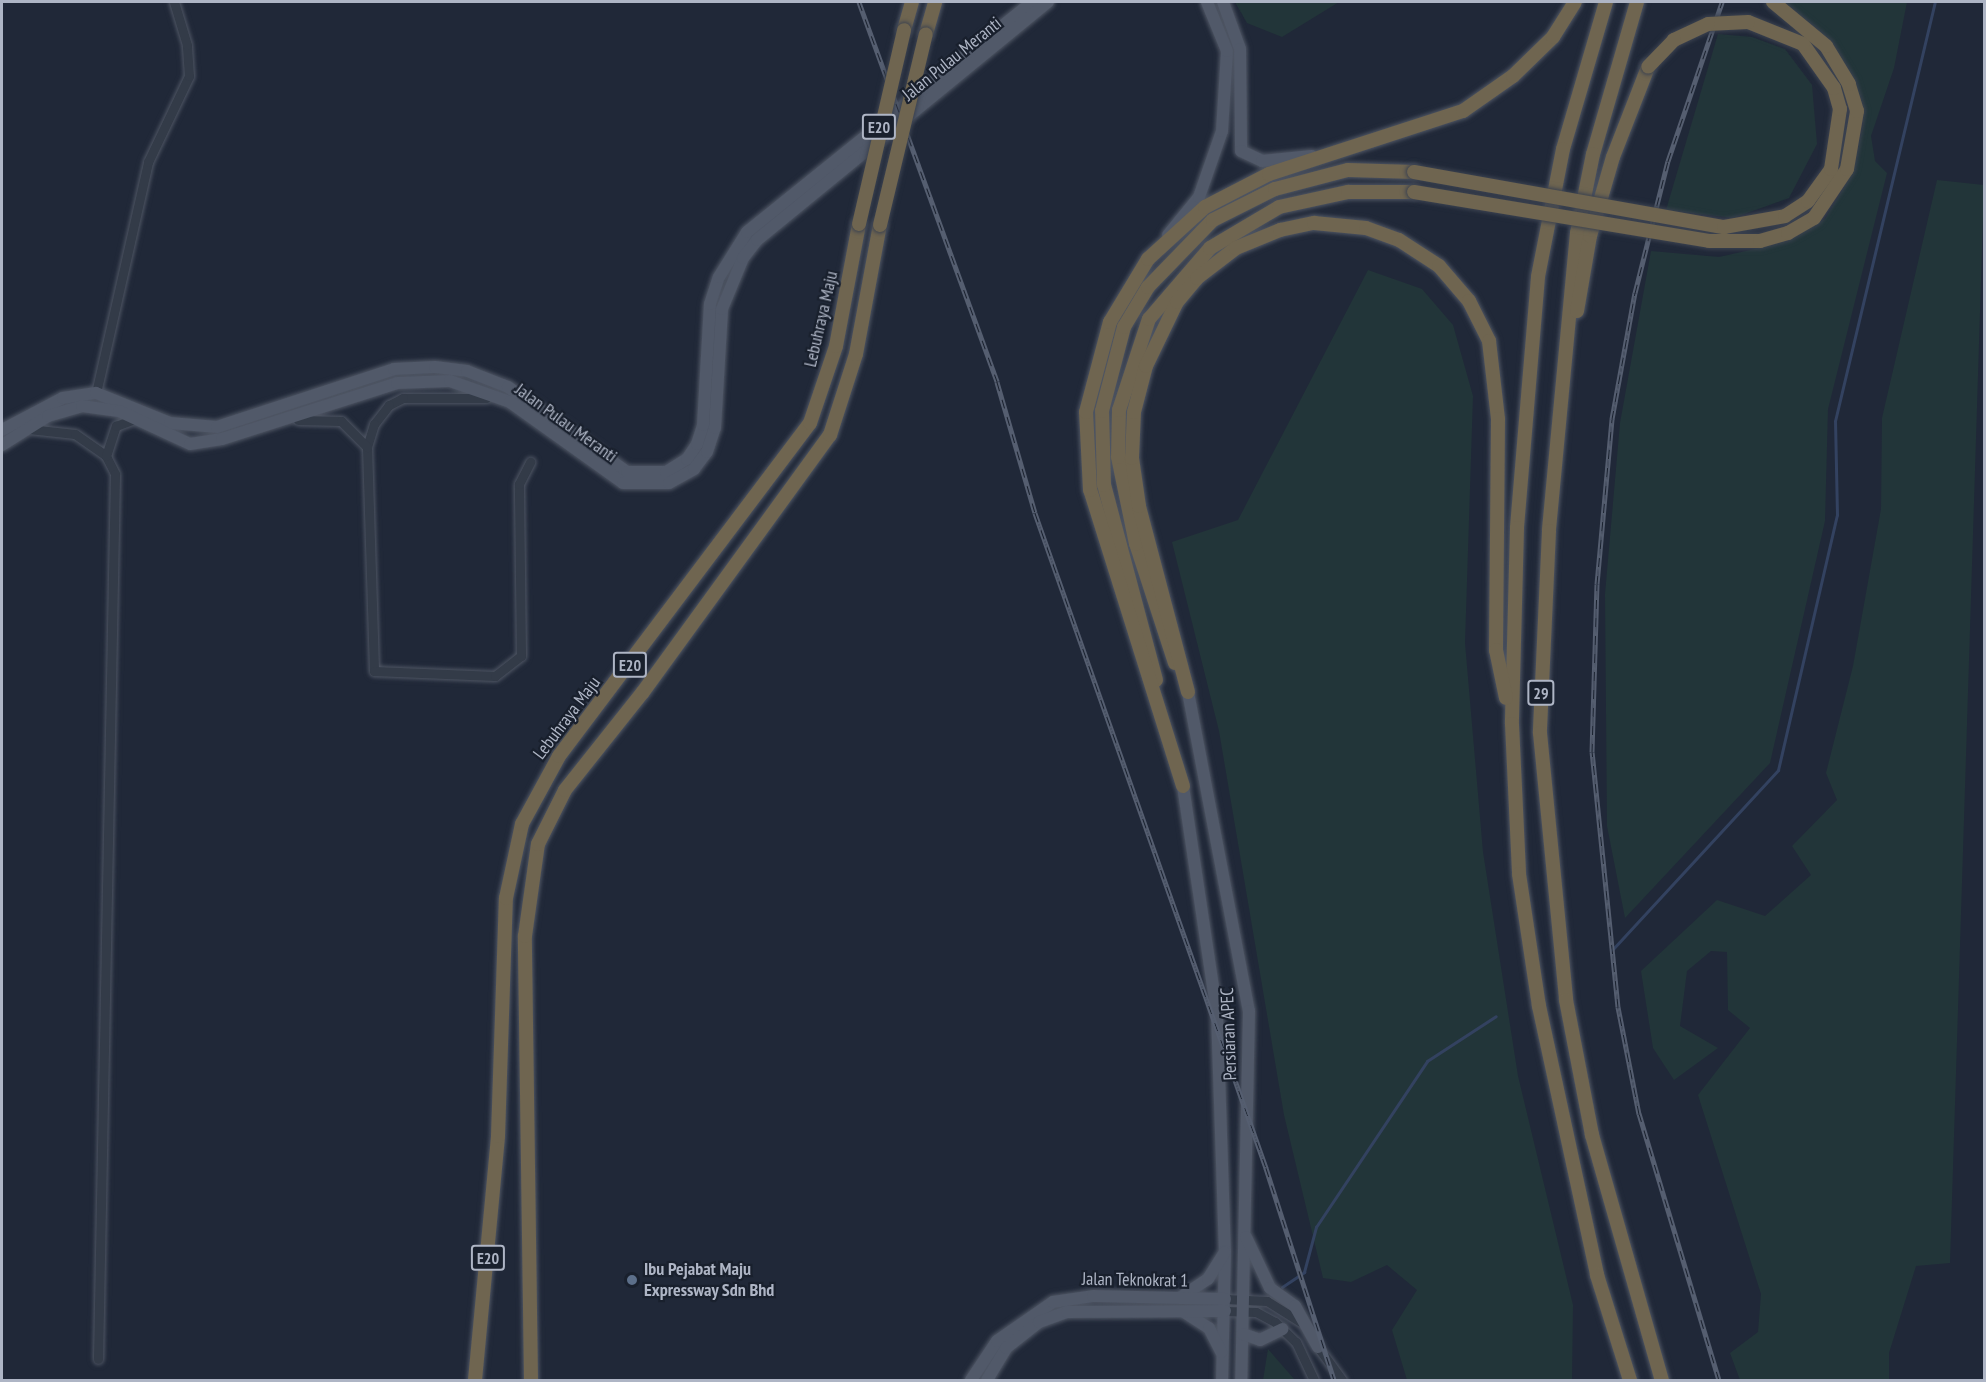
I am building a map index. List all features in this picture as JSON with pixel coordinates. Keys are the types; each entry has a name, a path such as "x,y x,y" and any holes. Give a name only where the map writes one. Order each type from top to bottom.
{"highway":[{"name":"Lebuhraya Maju","path":"475,1380 498,1136 506,898 522,824 559,756 810,423 836,346 859,224 912,2"},
{"name":"E20","path":"531,1380 525,936 538,844 565,790 643,692 830,435 856,354 880,225 935,2"},
{"path":"1183,786 1095,516 1085,438 1096,360 1110,322 1148,259 1205,207 1269,174 1463,111 1545,45 1575,2"},
{"name":"29","path":"1606,2 1563,149 1538,277 1519,504 1512,724 1519,874 1539,1006 1597,1275 1630,1380"},
{"name":"29","path":"1637,2 1593,154 1577,233 1559,421 1542,649 1540,733 1550,872 1566,1000 1592,1135 1662,1380"},
{"path":"1188,692 1136,544 1118,457 1119,410 1142,334 1187,268 1227,236 1279,207 1348,192 1414,192 1709,241 1760,241 1788,233 1814,218 1847,169 1857,111 1849,84 1826,46 1773,2"},
{"path":"1183,786 1104,485 1102,411 1124,327 1156,278 1213,220 1275,189 1348,171 1414,172 1724,227 1785,216 1808,201 1831,169 1840,109 1834,88 1803,45 1760,25 1708,24 1674,40 1648,67 1638,84 1590,236 1559,421"},
{"path":"1188,692 1139,506 1132,458 1134,412 1146,366 1177,302 1222,258 1280,230 1314,223 1345,226 1400,240 1439,266 1469,302 1489,341 1498,419 1496,650 1512,724"}],"main road":[{"name":"Jalan Pulau Meranti","path":"96,393 170,423 217,428 394,369 467,371 528,398 620,469 666,472 687,459 697,444 710,304 719,277 747,232 1032,2"},
{"name":"Jalan Pulau Meranti","path":"2,444 26,429 82,406 135,418 190,444 256,428 397,383 450,381 510,402 623,483 669,483 694,469 715,428 716,332 743,258 780,218 1048,2"},
{"path":"1148,259 1199,197 1216,155 1227,51 1207,2"},
{"path":"1223,2 1240,49 1242,151 1275,161 1343,151"},
{"path":"2,430 63,398 96,393"},
{"name":"Persiaran APEC","path":"1188,692 1249,1011 1245,1305 1241,1380"},
{"name":"Persiaran APEC","path":"1183,786 1217,1013 1226,1305 1222,1380"},
{"path":"1245,1236 1270,1288 1295,1306 1318,1347"},
{"path":"1222,1355 1209,1328 1175,1304 1199,1288 1225,1251"},
{"name":"Jalan Teknokrat 1","path":"971,1380 997,1341 1041,1306 1079,1296 1175,1304 1226,1305"},
{"name":"Jalan Teknokrat 1","path":"987,1380 1006,1348 1039,1322 1082,1310 1175,1304"},
{"path":"1243,1334 1260,1340 1283,1329"}],"street":[{"path":"96,393 148,162 189,76 187,45 174,2"},
{"path":"510,402 450,394 404,398 379,415 367,447 372,664 382,674 495,676 521,656 519,484 531,462"},
{"path":"256,428 329,417 341,421 367,447"},
{"path":"106,456 116,426 135,418"},
{"path":"26,429 75,434 106,456 115,474 98,1359"},
{"path":"1226,1305 1245,1305 1267,1301 1292,1314 1342,1380"},
{"path":"1245,1305 1283,1329 1314,1380"}],"green space":[{"path":"1235,2 1339,2 1282,37 1247,23"},
{"path":"1784,2 1907,2 1894,68 1871,136 1875,161 1887,173 1828,409 1825,521 1770,763 1625,918 1607,826 1605,594 1620,423 1651,251 1719,257 1777,244 1825,219 1853,172 1863,124 1855,86 1831,41"},
{"path":"1718,34 1752,37 1785,49 1812,85 1817,144 1789,198 1733,218 1666,210"},
{"path":"1937,180 1984,185 1950,1263 1916,1266 1889,1353 1889,1380 1740,1380 1730,1353 1758,1332 1761,1294 1698,1095 1750,1028 1728,1010 1727,952 1711,951 1687,971 1680,1026 1718,1048 1674,1080 1653,1048 1641,971 1717,900 1765,916 1811,875 1792,846 1837,800 1826,773 1853,666 1881,509 1882,418"},
{"path":"1368,270 1422,289 1453,325 1473,396 1465,643 1483,852 1518,1076 1573,1305 1572,1380 1407,1380 1392,1330 1417,1290 1387,1265 1351,1282 1323,1278 1284,1115 1219,731 1172,542 1238,520"},
{"path":"1268,1349 1274,1356 1295,1380 1263,1380"}],"waterway":[{"path":"1612,950 1778,770 1837,515 1835,421 1935,2"},
{"path":"1282,1287 1304,1272 1316,1227 1427,1061 1496,1016"}],"railway":[{"path":"859,2 997,382 1035,513 1266,1168 1334,1380"},
{"path":"1719,1380 1639,1114 1618,1007 1592,752 1597,584 1612,419 1635,293 1668,161 1722,2"}],"place":[{"name":"Ibu Pejabat Maju Expressway Sdn Bhd","path":"632,1280"}]}
